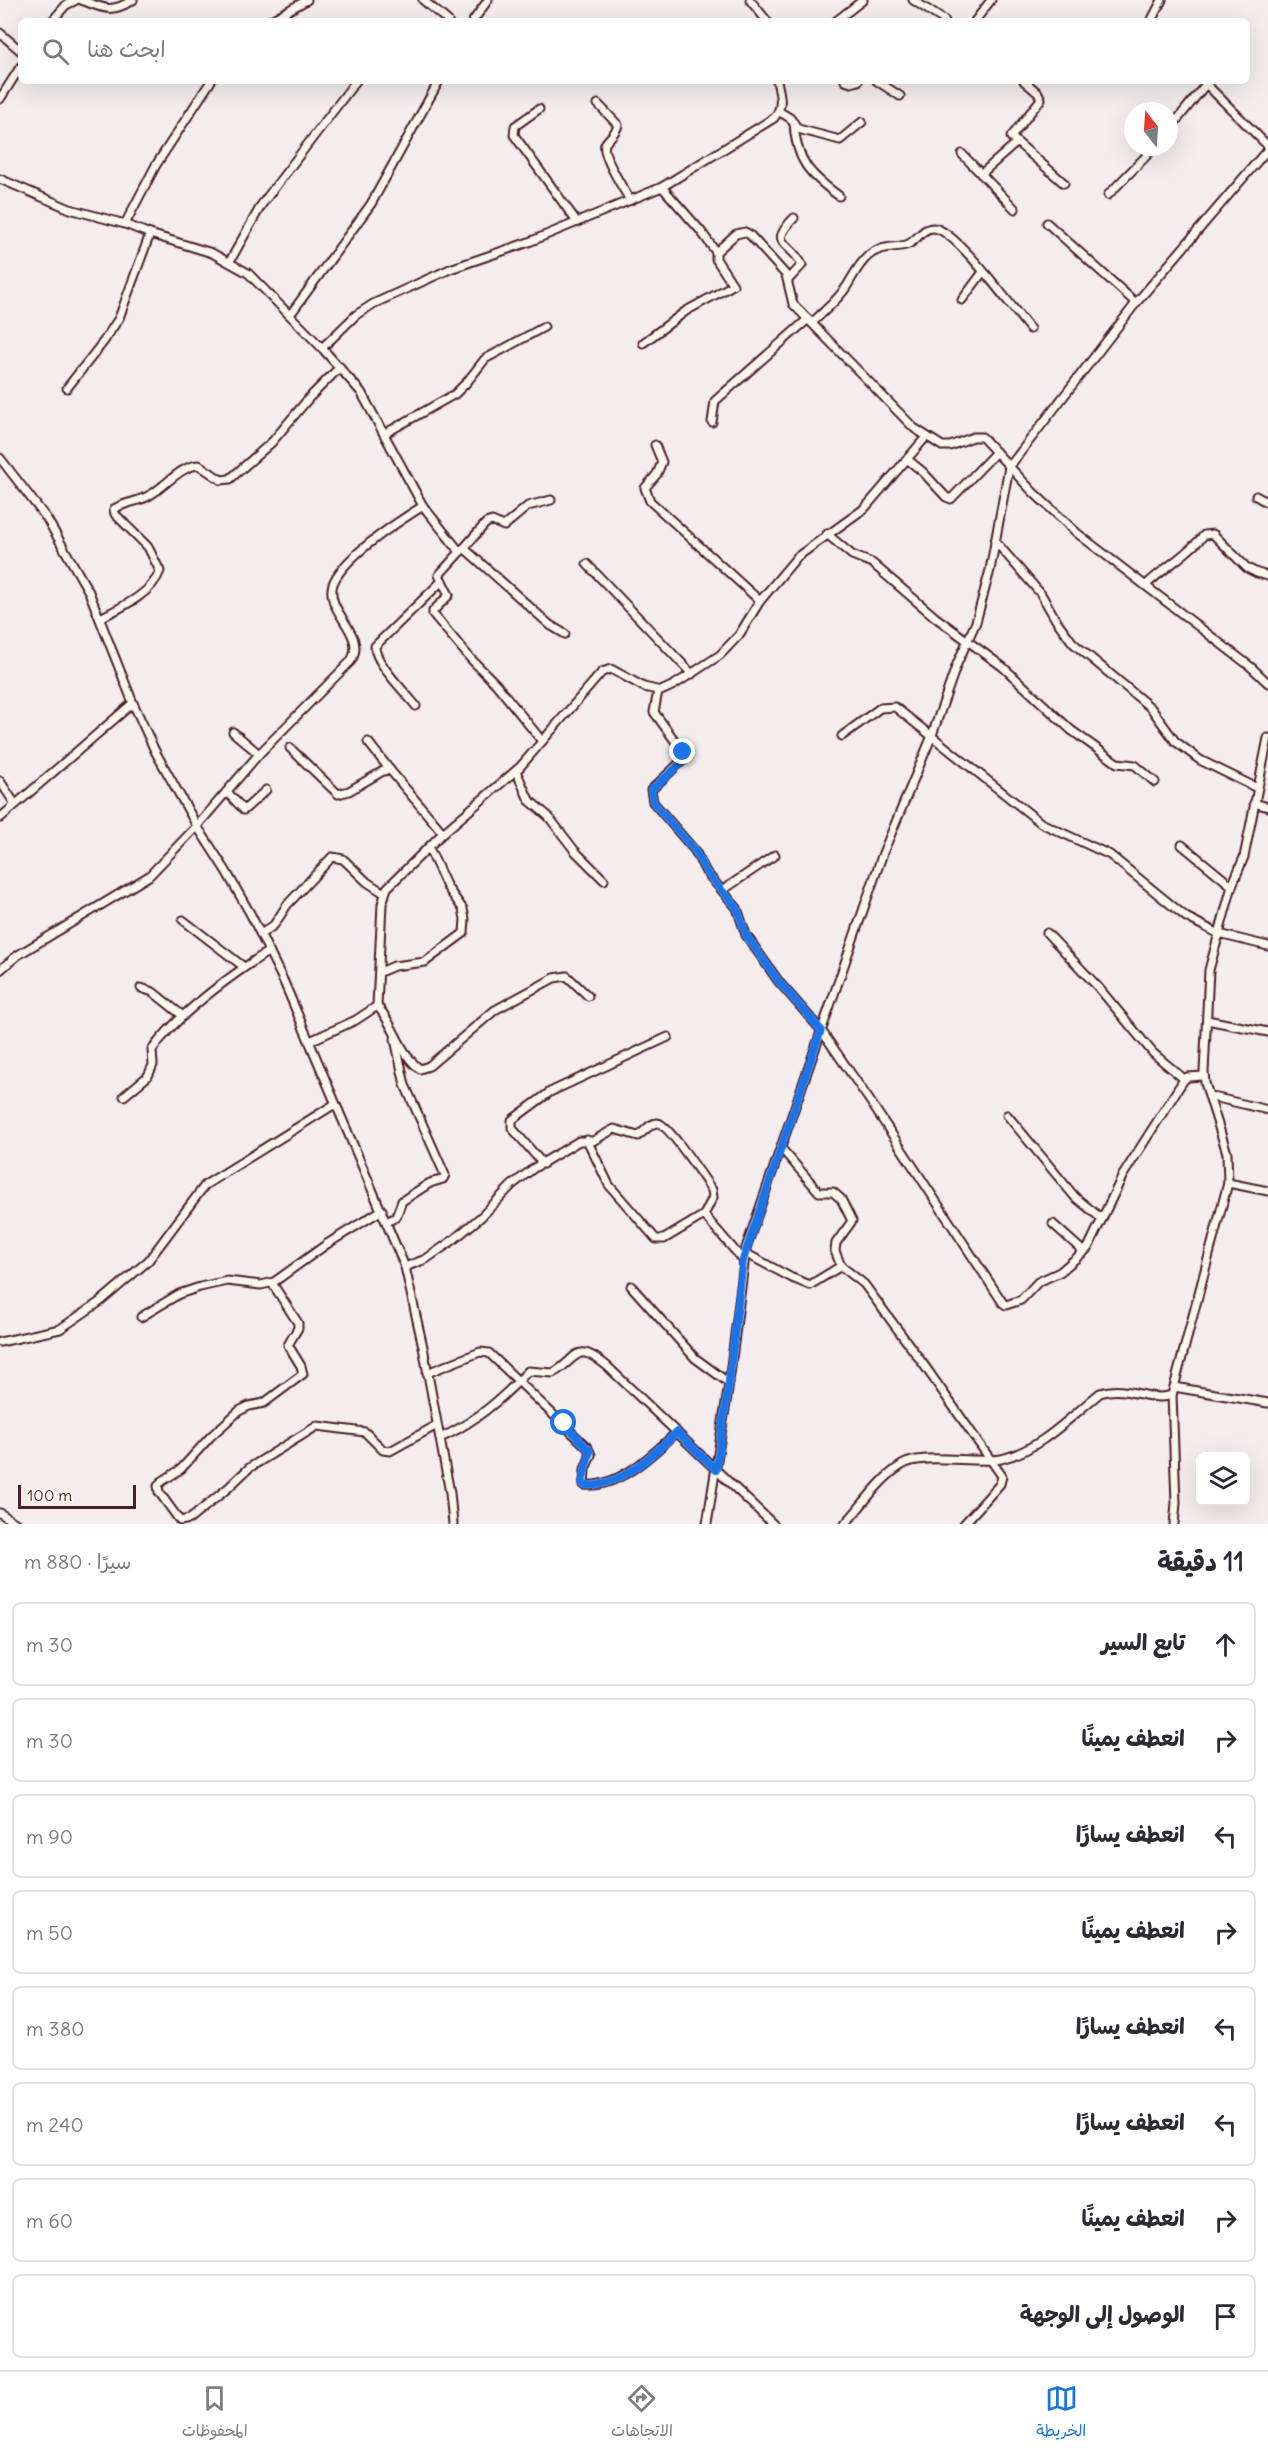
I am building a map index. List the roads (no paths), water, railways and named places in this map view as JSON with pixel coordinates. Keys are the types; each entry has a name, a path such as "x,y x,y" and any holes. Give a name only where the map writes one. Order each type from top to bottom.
{"street":[{"path":"55,18 66,6 79,0 108,10 133,0"},
{"path":"275,18 307,0"},
{"path":"423,0 444,18"},
{"path":"475,18 488,0"},
{"path":"750,0 765,18"},
{"path":"840,18 863,0"},
{"path":"913,0 940,18"},
{"path":"977,18 991,0"},
{"path":"1153,18 1162,0"},
{"path":"0,33 18,48"},
{"path":"0,99 18,71"},
{"path":"125,224 156,165 209,84"},
{"path":"230,261 262,204 354,84"},
{"path":"290,315 371,204 437,84"},
{"path":"778,84 780,112"},
{"path":"882,84 900,96"},
{"path":"1028,84 1041,99 1011,135 1015,144 1064,183"},
{"path":"1178,118 1204,84"},
{"path":"707,1524 729,1383 744,1256 883,853 931,738 983,600 1009,467 1136,303 1268,148 1207,84"},
{"path":"598,104 618,125 604,147 630,201"},
{"path":"539,109 515,126 514,135 577,222"},
{"path":"322,348 356,315 407,287 662,187 765,124 780,112"},
{"path":"780,112 786,114 802,131 826,135 835,140 840,140 850,134 862,122"},
{"path":"794,123 794,137 804,165 816,179 839,196"},
{"path":"981,174 1015,144"},
{"path":"962,154 1015,209"},
{"path":"1108,195 1146,156"},
{"path":"0,179 47,201 212,253 248,273 362,392 423,506 462,550 550,625 565,634"},
{"path":"644,343 686,311 733,285 716,260 716,252 662,187"},
{"path":"788,280 802,265 783,243 781,237 782,231 794,218"},
{"path":"1047,223 1136,303"},
{"path":"712,422 715,401 840,295 854,272 869,255 887,247 908,244 930,228 942,229 948,234 1030,328"},
{"path":"716,252 736,234 745,232 774,260 788,280 793,304 914,428 942,446 950,446 972,437 982,437 1060,519 1251,667 1268,683"},
{"path":"67,388 104,341 118,318 150,234"},
{"path":"962,300 983,272"},
{"path":"384,434 455,394 485,359 544,327"},
{"path":"100,618 132,601 158,577 160,571 148,547 115,514 114,509 148,497 195,465 199,465 221,480 230,479 272,442 309,398 340,367"},
{"path":"387,1222 396,1217 402,1201 430,1183 443,1179 445,1175 405,1085 395,1037 388,1019 377,1006 384,893 443,833 516,771 605,669 611,669 628,680 657,691 666,690 692,674 732,643 760,600 797,557 869,503 927,437"},
{"path":"655,445 662,462 657,474 645,488 650,501 760,600"},
{"path":"907,459 923,472 946,497 951,499 996,452"},
{"path":"0,458 46,519 89,592 133,703 163,767 261,934 310,1041 382,1210 405,1267 440,1438 453,1524"},
{"path":"1256,496 1268,503"},
{"path":"542,741 496,684 470,658 433,611 449,596 439,575 476,532 489,521 504,526 528,506 551,500"},
{"path":"0,970 18,955 149,876 197,826 259,754 308,706 356,653 355,643 333,599 333,585 338,576 371,542 423,506"},
{"path":"1146,585 1162,569 1183,557 1208,533 1213,534 1251,571 1268,576"},
{"path":"827,534 852,555 872,563 935,617 968,639 1003,667 1071,730 1117,763 1134,765 1155,782"},
{"path":"995,541 1041,594 1073,643 1151,708 1175,741 1200,760 1257,788"},
{"path":"587,564 692,674"},
{"path":"416,706 382,665 375,654 375,646 442,581"},
{"path":"657,691 654,712 685,758 654,785 651,798 695,851 706,872 737,908 746,935 779,982 821,1030 1003,1303 1006,1305 1016,1303 1038,1282 1060,1272 1084,1252 1092,1241 1123,1175 1184,1079"},
{"path":"0,818 133,703"},
{"path":"842,736 880,708 895,707 931,738 1041,823 1104,852 1178,912 1219,934 1268,946"},
{"path":"233,732 259,754"},
{"path":"1174,1524 1176,1503 1172,1395 1228,1183 1227,1153 1204,1076 1208,979 1232,886 1244,857 1268,738"},
{"path":"368,742 443,833"},
{"path":"290,748 338,794 349,791 383,771 390,770"},
{"path":"516,771 529,800 548,816 575,851 604,880"},
{"path":"0,781 15,804"},
{"path":"227,792 244,810 266,790"},
{"path":"1254,803 1268,807"},
{"path":"1182,845 1232,886"},
{"path":"380,972 394,966 425,962 464,933 463,909 447,887 429,848"},
{"path":"723,890 775,855"},
{"path":"261,934 274,926 287,905 332,857 343,859 367,882 384,893"},
{"path":"183,920 244,967"},
{"path":"1047,933 1098,987 1153,1053 1184,1079 1204,1076"},
{"path":"124,1096 148,1076 153,1065 152,1050 183,1016 244,967 269,951"},
{"path":"395,1037 420,1069 429,1066 495,1010 554,978 567,976 588,996"},
{"path":"141,988 153,992 183,1016"},
{"path":"310,1041 356,1020 377,1006"},
{"path":"1207,1020 1268,1032"},
{"path":"543,1164 512,1128 512,1120 550,1092 668,1037"},
{"path":"1209,1096 1268,1110"},
{"path":"0,1342 60,1329 101,1301 148,1261 205,1185 335,1104"},
{"path":"1006,1115 1075,1197 1102,1219"},
{"path":"405,1267 426,1259 452,1241 482,1216 512,1185 543,1164 579,1141 587,1140 595,1140 614,1129 638,1136 654,1123 662,1124 713,1193 704,1215 664,1239 656,1239 613,1191 587,1140"},
{"path":"781,1148 815,1189 822,1193 837,1194 850,1213 851,1224 836,1243 835,1251 841,1266 864,1284 999,1471 1003,1480 964,1524"},
{"path":"1228,1183 1268,1191"},
{"path":"141,1317 179,1294 200,1287 227,1281 248,1285 272,1283 327,1244 382,1210"},
{"path":"704,1215 744,1256 810,1285 841,1266"},
{"path":"1053,1224 1084,1252"},
{"path":"272,1283 296,1320 297,1328 288,1345 301,1366 303,1374 264,1404 249,1406 239,1412 211,1436 181,1469 161,1482 158,1486 164,1503 180,1521 190,1519 249,1468 317,1426 365,1432 383,1450 390,1451 437,1425"},
{"path":"631,1286 695,1358 729,1383"},
{"path":"427,1373 483,1351 496,1359 564,1423 590,1451 582,1482 584,1485 606,1483 622,1478 677,1432"},
{"path":"440,1438 455,1431 518,1382 528,1371 553,1373 570,1357 580,1353 590,1353 607,1366 773,1524"},
{"path":"1174,1387 1268,1403"},
{"path":"847,1523 891,1473 908,1461 991,1460 1011,1456 1050,1434 1100,1393 1118,1389 1162,1398 1172,1395"},
{"path":"0,1513 17,1524"}]}
